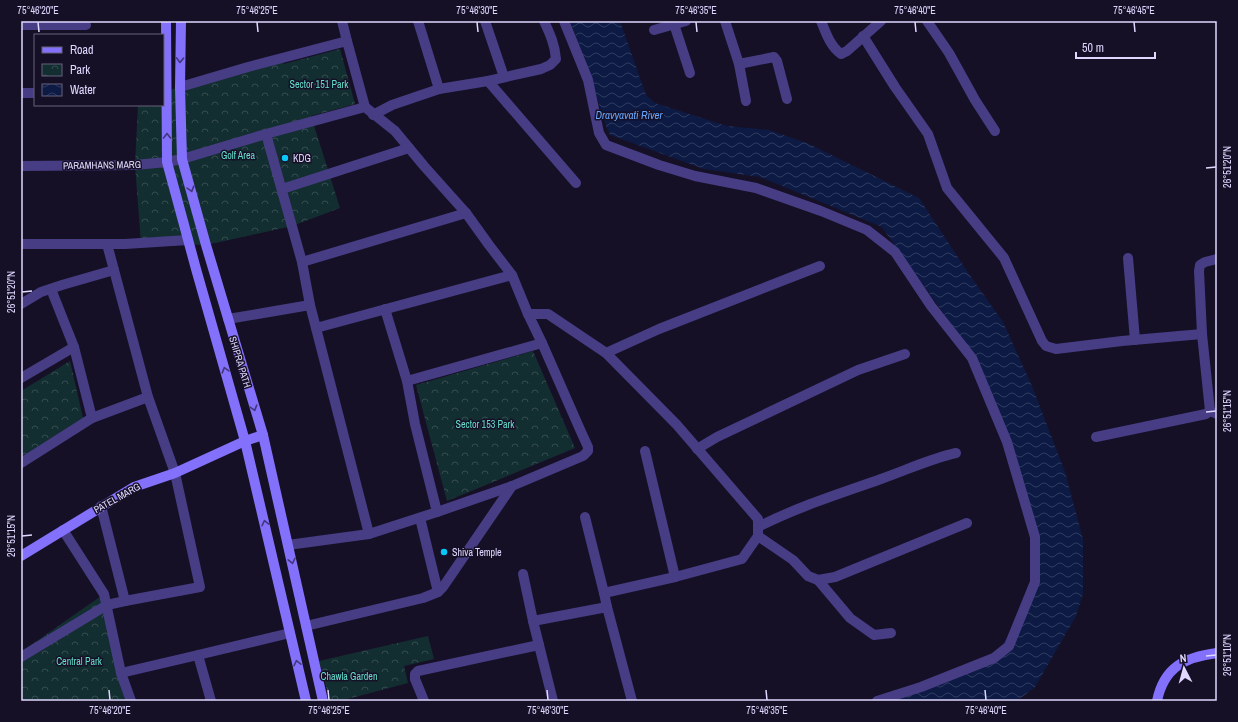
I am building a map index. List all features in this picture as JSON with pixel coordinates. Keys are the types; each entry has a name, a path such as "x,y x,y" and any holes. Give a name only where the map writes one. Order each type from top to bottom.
{"street":[{"name":"SHIPRA PATH","path":"166,21 165,91 167,162 245,441 306,701"},
{"name":"SHIPRA PATH","path":"181,21 180,87 182,159 262,435 323,701"},
{"path":"288,545 369,534 512,486 583,456 588,451 588,447 528,314 512,274 466,213 395,131 365,107 342,21"},
{"path":"418,21 439,89"},
{"path":"485,21 504,77"},
{"path":"374,115 392,105 439,89 488,81 541,69 550,65 556,59 553,40 544,21"},
{"path":"564,21 588,80 599,134 606,144 659,165 695,176 756,188 821,211 868,230 895,252 931,306 972,358 1006,442 1035,537 1035,582 1009,646 994,658 921,687 876,701"},
{"path":"654,30 674,23 686,21"},
{"path":"725,21 739,64 746,101"},
{"path":"821,21 835,50 841,54 847,51 881,21"},
{"path":"927,21 949,53 975,100 995,131"},
{"path":"674,23 690,73"},
{"path":"21,25 86,27"},
{"path":"863,36 928,134 947,188 1004,258 1042,341 1046,346 1056,349 1202,334"},
{"path":"180,87 248,67 347,41"},
{"path":"739,64 774,57 777,60 787,99"},
{"path":"488,81 576,183"},
{"path":"21,93 34,93"},
{"name":"PARAMHANS MARG","path":"21,166 135,165 167,162 365,107"},
{"path":"266,134 302,262 310,306 369,534"},
{"path":"282,190 409,148"},
{"path":"302,262 466,213"},
{"path":"21,244 125,244 188,240"},
{"path":"21,656 107,605 200,587 175,473 148,397 107,244"},
{"path":"1128,258 1135,340"},
{"path":"1096,437 1214,413 1202,334 1199,271 1200,265 1217,259"},
{"path":"606,353 659,328 820,266"},
{"path":"21,304 51,288 114,270"},
{"path":"316,328 512,274"},
{"path":"51,288 74,347 92,418"},
{"path":"228,319 310,306"},
{"path":"385,309 407,381 415,424 437,512"},
{"path":"528,314 548,314 606,353 677,426 758,519 758,531"},
{"path":"407,381 542,343"},
{"path":"21,378 74,347"},
{"path":"697,449 718,437 858,370 905,354"},
{"path":"21,463 92,418 148,397"},
{"name":"PATEL MARG","path":"21,556 134,487 175,473 245,441 262,435"},
{"path":"644,451 675,577"},
{"path":"604,593 675,577 742,559 758,531 791,511 896,474 934,458 956,453"},
{"path":"306,626 423,598 438,592 512,486"},
{"path":"101,506 125,601"},
{"path":"585,517 632,701"},
{"path":"420,518 438,592"},
{"path":"818,580 835,577 967,523"},
{"path":"63,530 104,594 121,673 131,701"},
{"path":"758,531 793,560 808,576 818,580 850,618 874,635 891,633"},
{"path":"523,574 553,701"},
{"path":"533,621 607,607"},
{"path":"121,673 290,633"},
{"path":"424,701 415,679 415,674 418,671 539,645"},
{"path":"1157,701 1168,676 1175,667 1187,660 1202,655 1217,653"},
{"path":"198,655 211,701"}],"green space":[{"name":"Golf Area","path":"340,49 355,104 311,116 340,208 292,226 206,245 141,243 135,165 138,106 164,106 166,91 280,59 284,64"},
{"name":"Sector 153 Park","path":"533,351 575,448 447,501 416,385"},
{"path":"70,361 83,418 21,457 21,391"},
{"name":"Central Park","path":"104,594 132,701 21,701 21,652"},
{"name":"Chawla Garden","path":"428,636 434,659 404,666 408,683 340,701 330,701 319,661"}],"water":[{"name":"Dravyavati River","path":"570,21 620,21 646,95 655,103 727,126 769,130 807,143 919,198 969,274 1003,322 1032,386 1065,472 1083,539 1083,594 1076,616 1035,687 1017,701 878,701 994,659 1033,593 1035,534 1028,509 964,342 882,227 760,177 704,169 610,135 585,60"}],"place":[{"name":"KDG","path":"285,158"},
{"name":"Shiva Temple","path":"444,552"}],"park label":[{"name":"Sector 151 Park","path":"319,84"}]}
